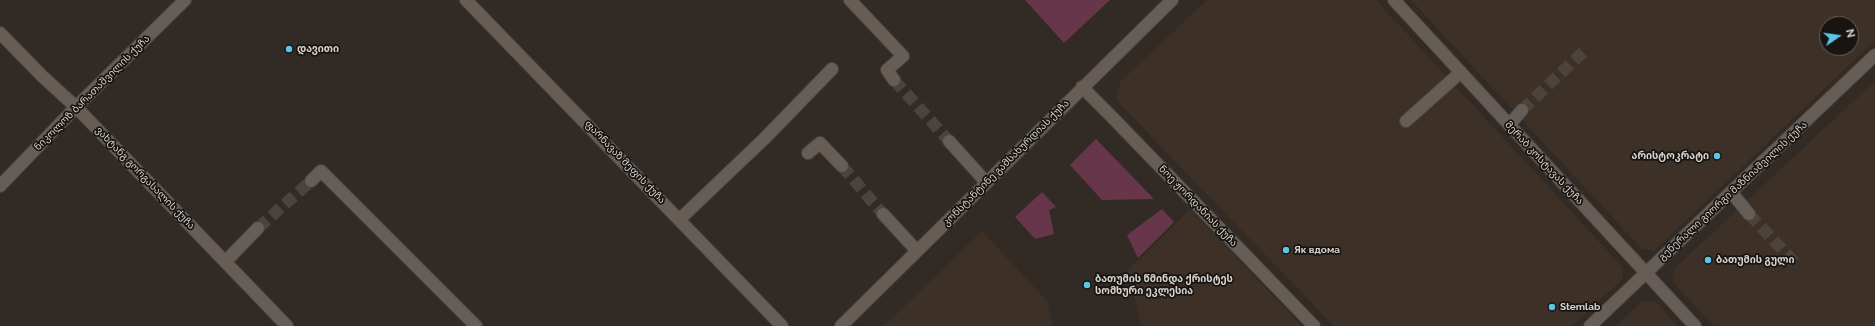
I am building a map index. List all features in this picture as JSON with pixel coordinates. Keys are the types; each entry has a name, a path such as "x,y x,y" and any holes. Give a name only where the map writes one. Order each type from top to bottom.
{"street":[{"name":"ნიკოლოზ ბარათაშვილის ქუჩა","path":"0,186 76,107 185,0"},
{"name":"ფარნავაზ მეფის ქუჩა","path":"466,0 680,219 782,326"},
{"path":"850,0 903,56 887,70 894,80"},
{"name":"კონსტანტინე გამსახურდიას ქუჩა","path":"841,326 1172,0"},
{"name":"მერაბ კოსტავას ქუჩა","path":"1394,0 1695,326"},
{"name":"ვახტანგ გორგასალის ქუჩა","path":"0,33 42,76 76,107 287,326"},
{"name":"გენერალი გიორგი მაზნიაშვილის ქუჩა","path":"1590,326 1875,56"},
{"path":"680,219 765,138 832,69"},
{"path":"1406,121 1461,72"},
{"name":"ნოე ჟორდანიას ქუჩა","path":"1082,88 1111,116 1314,326"},
{"path":"1509,125 1522,110"},
{"path":"949,141 986,182"},
{"path":"808,153 820,143 842,166"},
{"path":"311,180 321,171 476,326"},
{"path":"1732,192 1749,214"},
{"path":"883,214 916,251"},
{"path":"225,262 258,228"}],"shaded area":[{"path":"1025,0 1110,0 1064,43"},
{"path":"1207,0 1376,0 1618,262 1622,268 1623,279 1572,326 1334,326 1116,100 1120,82"},
{"path":"1411,0 1875,0 1875,40 1859,55 1859,16 1819,16 1819,56 1858,56 1654,251 1642,249"},
{"path":"1875,81 1875,326 1714,326 1672,281 1675,268"},
{"path":"1096,139 1154,199 1102,200 1070,165"},
{"path":"1042,192 1056,207 1049,210 1054,234 1035,239 1015,217"},
{"path":"1162,209 1174,222 1138,258 1127,235"},
{"path":"1190,209 1302,326 1141,326 1128,270"},
{"path":"982,231 1048,302 1053,326 884,326"},
{"path":"1642,301 1656,302 1678,326 1616,326"}],"tunnel":[{"path":"1522,110 1583,52"},
{"path":"894,80 949,141"},
{"path":"842,166 883,214"},
{"path":"258,228 311,181"},
{"path":"1749,214 1795,263"}],"place":[{"name":"დავითი","path":"289,49"},
{"name":"არისტოკრატი","path":"1717,156"},
{"name":"Як вдома","path":"1286,250"},
{"name":"ბათუმის გული","path":"1708,260"},
{"name":"ბათუმის წმინდა ქრისტეს სომხური ეკლესია","path":"1087,285"},
{"name":"Stemlab","path":"1552,307"}]}
